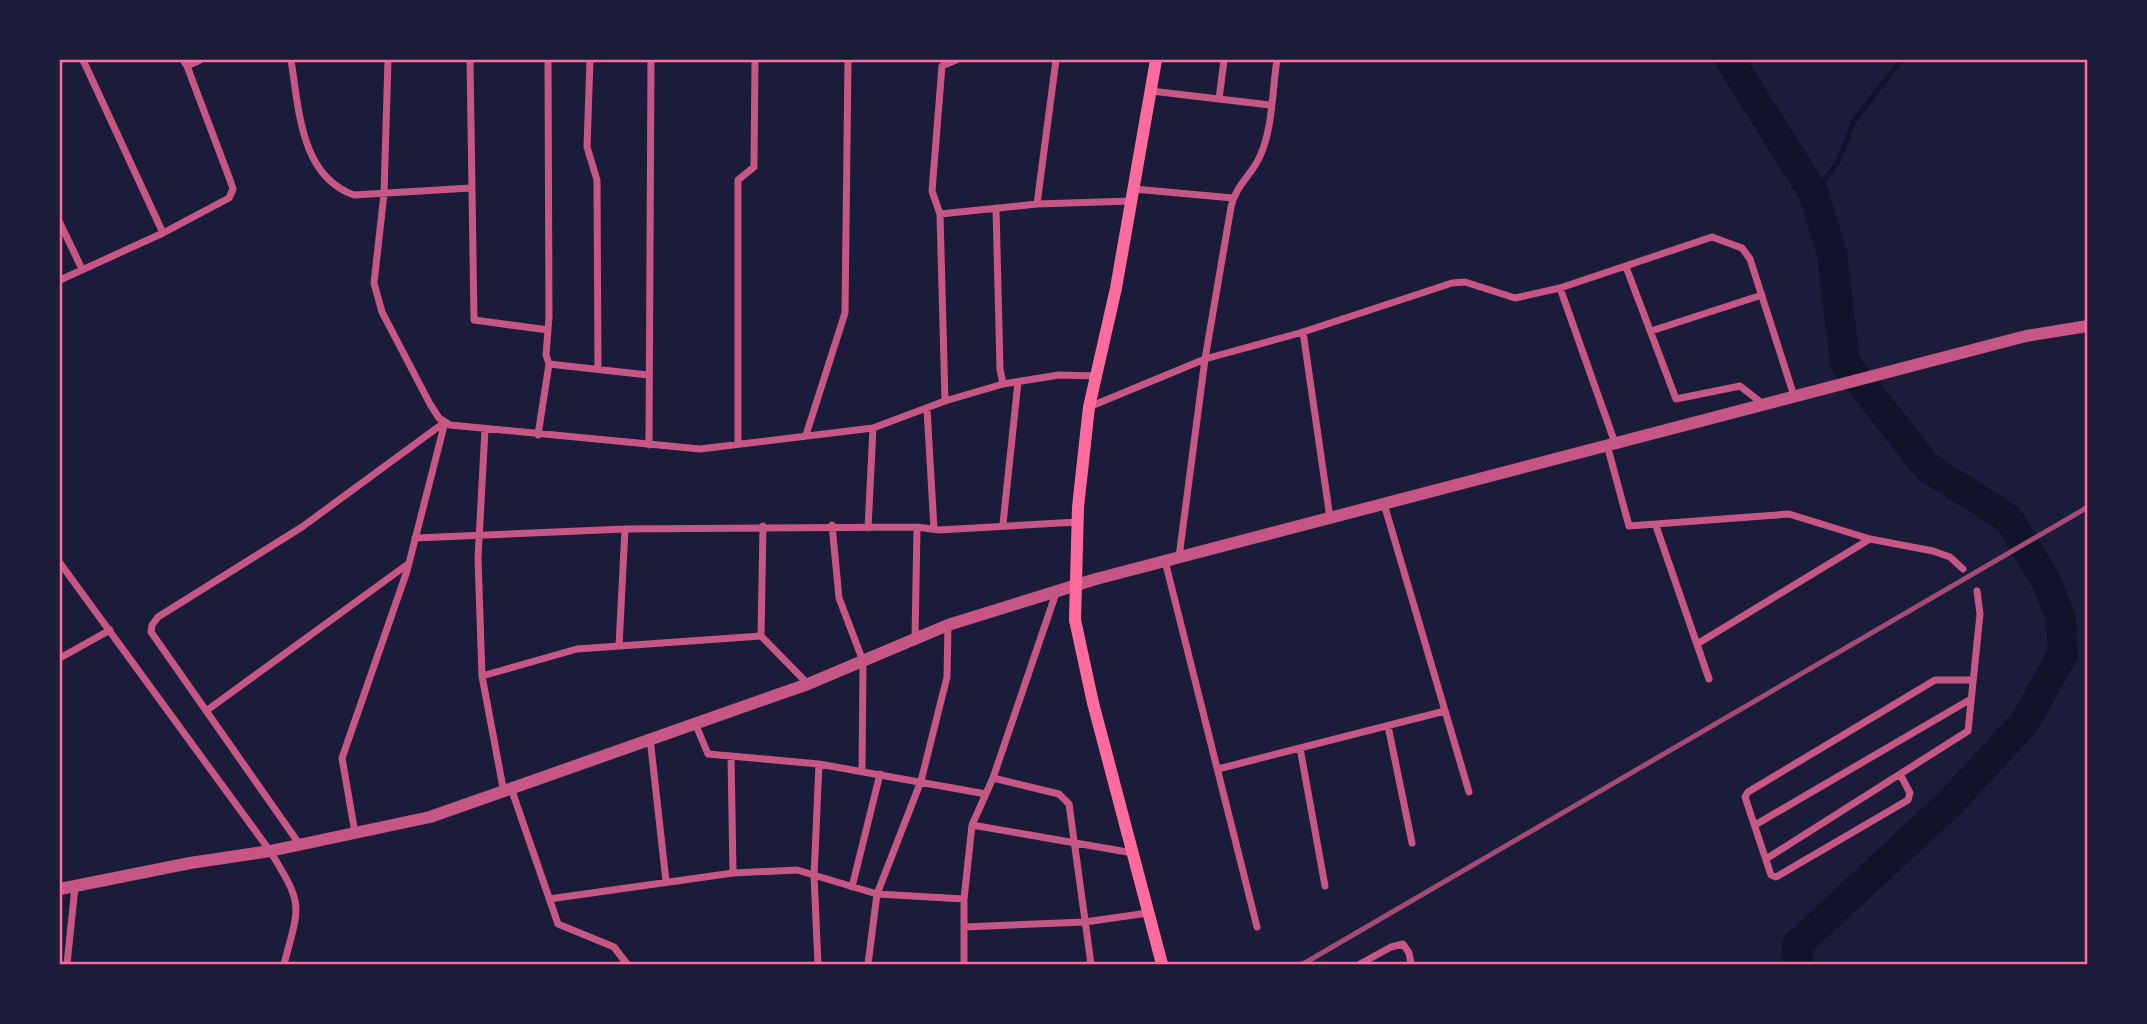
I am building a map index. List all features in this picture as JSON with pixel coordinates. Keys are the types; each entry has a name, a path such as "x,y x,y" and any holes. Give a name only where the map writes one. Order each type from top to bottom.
{"main road":[{"path":"1156,60 1133,195 1098,376 1089,407 1077,522 1076,620 1085,667 1162,964"}],"street":[{"path":"83,60 163,233"},
{"path":"60,279 163,233 229,198 233,189 185,63 200,60"},
{"path":"291,60 308,150 326,178 340,190 354,195 471,188"},
{"path":"388,60 384,194 373,269 378,300 435,412 450,425 701,449 873,428 945,401 1003,384 1059,375 1098,376"},
{"path":"470,60 474,320 548,330"},
{"path":"538,435 549,364 546,355 548,60"},
{"path":"590,60 587,147 597,180 598,369"},
{"path":"649,444 650,60"},
{"path":"738,444 738,180 754,167 755,60"},
{"path":"806,435 845,313 848,60"},
{"path":"945,401 940,214 932,191 942,66 956,60"},
{"path":"1037,204 1056,60"},
{"path":"1219,99 1224,60"},
{"path":"1179,557 1205,359 1233,198 1261,155 1277,60"},
{"path":"1151,91 1270,105"},
{"path":"940,214 1133,195 1233,198"},
{"path":"996,208 1000,369 1003,384"},
{"path":"60,223 82,269"},
{"path":"1089,407 1205,359 1303,332 1459,281 1515,298 1560,288 1704,239 1719,239 1747,252 1794,396"},
{"path":"1626,267 1676,399 1740,386 1764,404"},
{"path":"1560,288 1611,444 1629,526 1788,514 1870,539 1933,551 1950,557 1963,569"},
{"path":"1651,331 1762,295"},
{"path":"60,890 190,863 270,851 430,817 508,792 650,738 808,684 948,625 1076,585 2026,335 2088,326"},
{"path":"1303,332 1330,518"},
{"path":"549,364 648,375"},
{"path":"1003,524 1018,382"},
{"path":"927,408 934,529"},
{"path":"355,833 341,766 342,758 408,564 444,422"},
{"path":"300,845 151,632 152,625 158,617 302,527 444,422"},
{"path":"868,528 873,428"},
{"path":"485,429 480,537 482,676 508,792 558,923 614,947 627,964"},
{"path":"1384,504 1469,792"},
{"path":"415,538 625,529 763,526 934,529 1077,522"},
{"path":"763,526 761,636 808,684"},
{"path":"832,526 839,598 863,661 862,771"},
{"path":"1656,526 1709,679"},
{"path":"915,639 917,527"},
{"path":"618,646 625,529"},
{"path":"1697,644 1870,539"},
{"path":"1165,560 1257,927"},
{"path":"60,563 270,851 297,900 297,914 284,964"},
{"path":"206,711 408,564"},
{"path":"1766,859 1968,731 1980,614 1977,591"},
{"path":"964,964 964,900 972,825 993,778 1056,593"},
{"path":"868,964 877,894 921,781 947,677 948,625"},
{"path":"60,658 110,630"},
{"path":"482,676 577,649 761,636"},
{"path":"1900,774 1909,793 1908,800 1776,877 1770,875 1745,797 1748,792 1935,681 1973,680"},
{"path":"1755,825 1971,699"},
{"path":"1218,769 1445,711"},
{"path":"695,723 708,754 819,764 986,794"},
{"path":"1388,726 1412,843"},
{"path":"650,738 666,881"},
{"path":"1300,748 1325,886"},
{"path":"731,756 733,873"},
{"path":"818,964 814,876 819,764"},
{"path":"852,887 880,774"},
{"path":"993,778 1065,797 1091,964"},
{"path":"972,825 1074,845 1133,853"},
{"path":"549,899 733,873 797,870 877,894 964,900"},
{"path":"67,964 75,887"},
{"path":"964,927 1085,922 1148,913"},
{"path":"1360,964 1391,947 1403,944 1409,953 1411,964"}],"waterway":[{"path":"1730,60 1814,194 1832,254 1845,363 1927,467 2009,519 2047,583 2061,618 2063,654 2024,723 1950,803 1797,945 1798,964"},
{"path":"1814,194 1838,162 1854,121 1901,60"}],"railway":[{"path":"1303,964 2088,507"}]}
